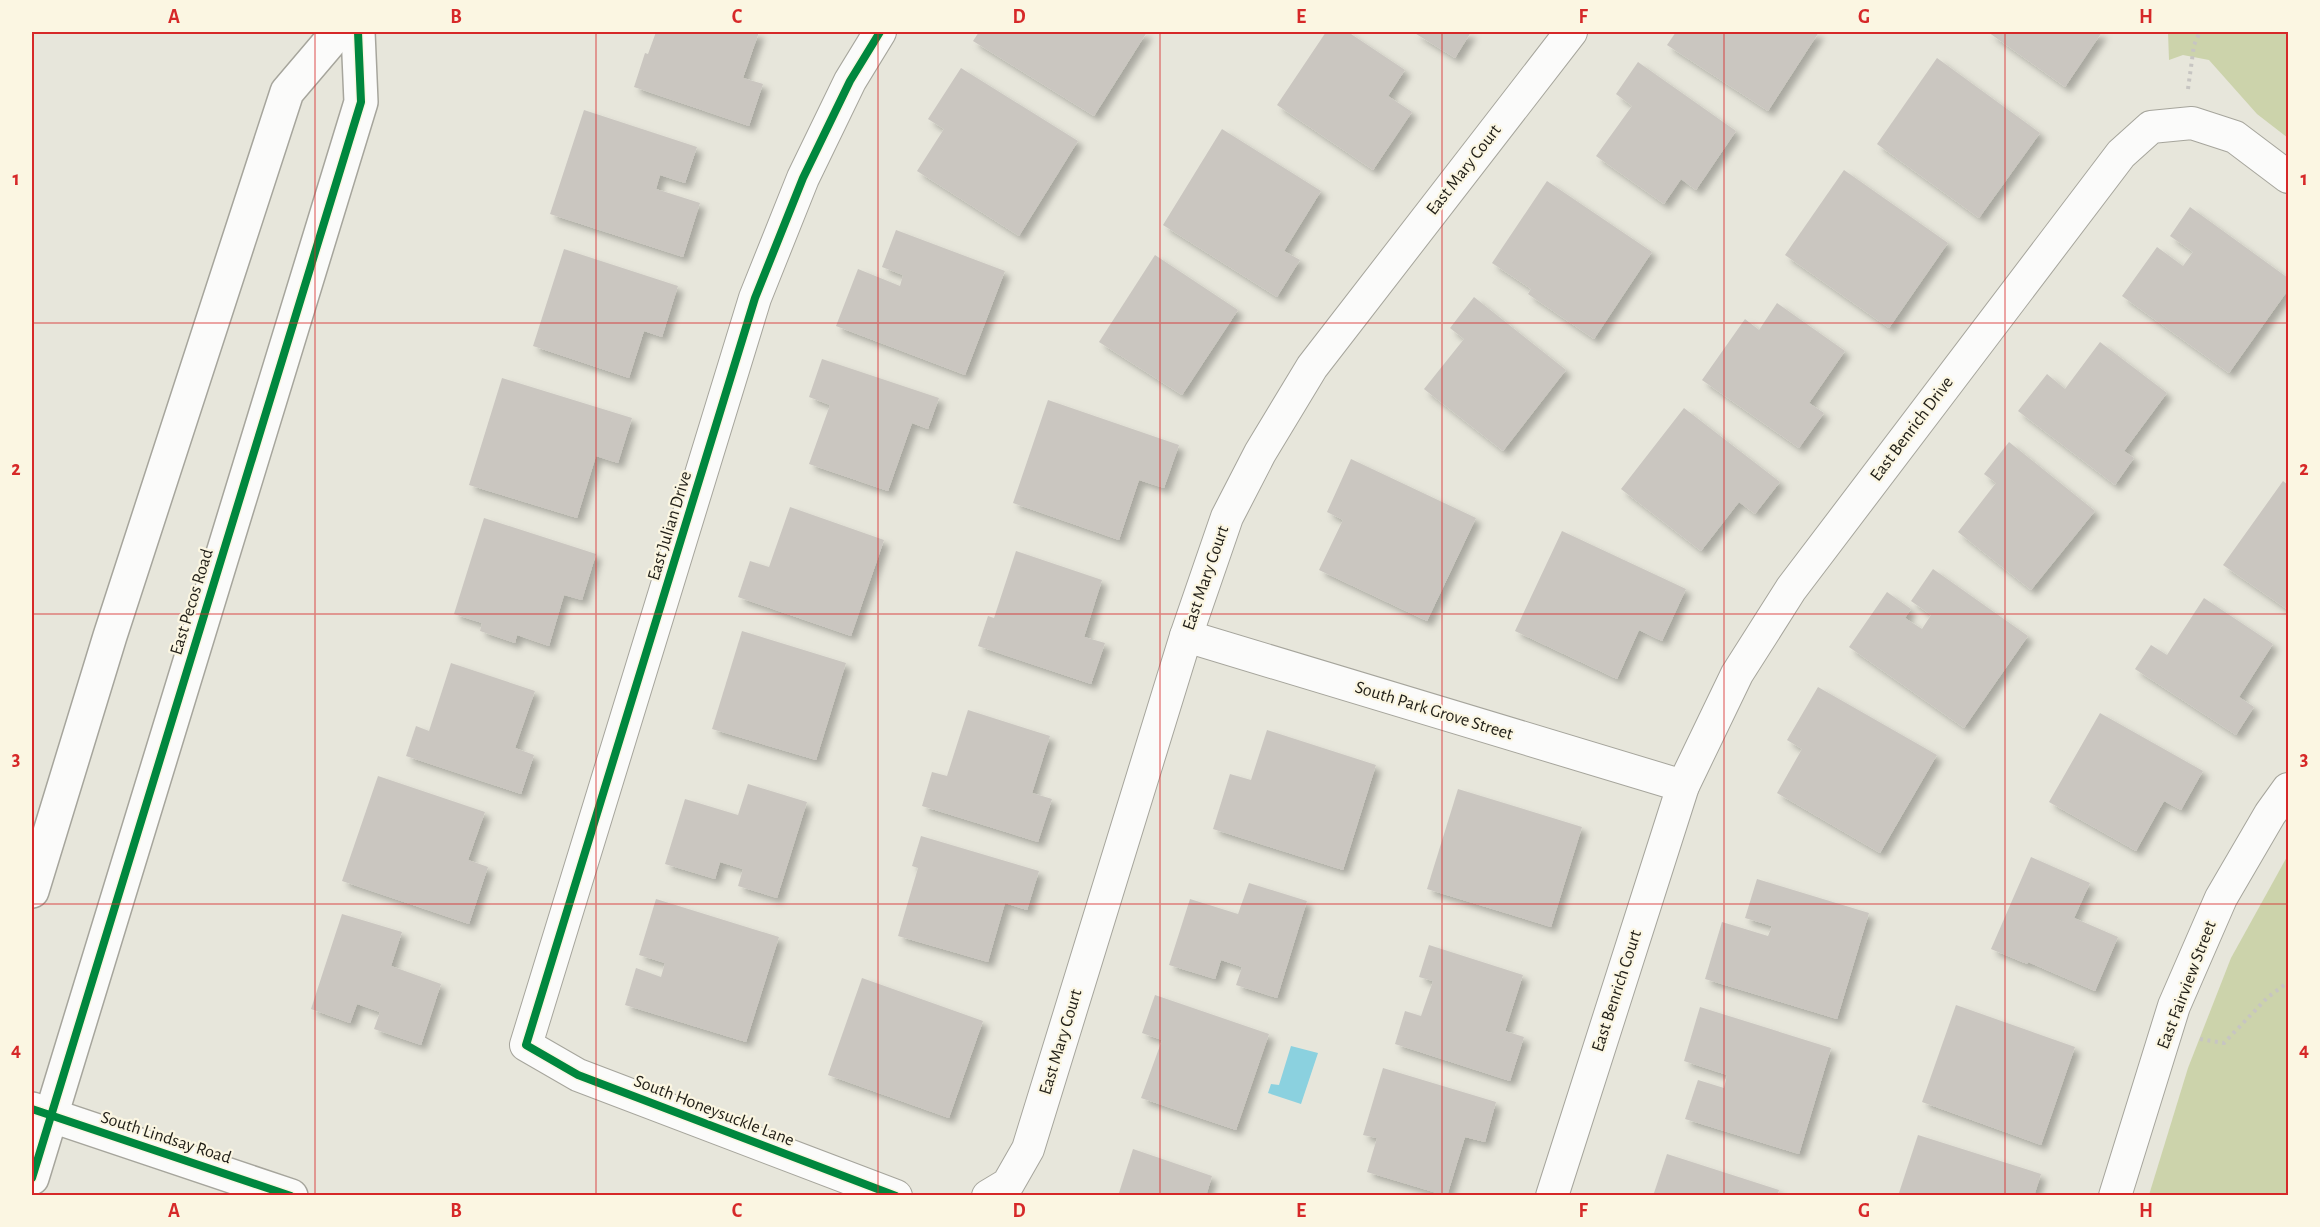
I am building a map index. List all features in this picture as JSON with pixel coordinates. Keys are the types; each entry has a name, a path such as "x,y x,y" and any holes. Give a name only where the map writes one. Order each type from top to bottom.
{"main road":[{"path":"32,891 113,627 286,92 338,32"},
{"name":"East Pecos Road","path":"32,1178 41,1112 361,102 358,32"},
{"name":"South Lindsay Road","path":"41,1112 291,1196"}],"street":[{"name":"East Julian Drive","path":"526,1045 755,298 803,178 850,81 880,32"},
{"name":"East Mary Court","path":"988,1196 1008,1184 1028,1149 1186,636 1227,517 1260,453 1312,367 1571,32"},
{"path":"2192,123 2235,137 2289,177"},
{"name":"East Benrich Drive","path":"1683,786 1737,674 1791,589 2121,154 2151,128 2192,123"},
{"name":"South Park Grove Street","path":"1186,636 1683,786"},
{"name":"East Benrich Court","path":"1552,1196 1683,786"},
{"name":"East Fairview Street","path":"2115,1196 2174,1006 2222,898 2270,814 2289,789"},
{"name":"South Honeysuckle Lane","path":"526,1045 578,1075 896,1196"}],"path":[{"path":"2192,123 2188,87 2194,45 2200,32"},
{"path":"2168,1027 2206,1041 2224,1043 2266,998 2289,982"}],"green space":[{"path":"2168,32 2288,32 2288,138 2257,114 2209,60 2183,55 2169,60"},
{"path":"2288,855 2288,1195 2149,1195 2188,1068 2231,958"}],"water":[{"path":"1291,1046 1318,1053 1301,1104 1268,1093 1271,1084 1279,1085"}],"building":[{"path":"656,32 759,32 743,78 763,84 749,126 634,87 645,53 648,54"},
{"path":"979,32 1147,32 1094,116 973,41"},
{"path":"1326,32 1348,32 1405,70 1388,96 1412,112 1373,170 1277,105"},
{"path":"1413,32 1471,32 1455,58"},
{"path":"1676,32 1819,32 1768,111 1667,45"},
{"path":"1988,32 2102,32 2065,87"},
{"path":"1937,58 2040,133 1979,218 1877,144"},
{"path":"1638,62 1736,131 1696,190 1681,179 1664,204 1596,156 1632,106 1616,94"},
{"path":"961,68 1078,141 1019,236 917,171 944,129 928,119"},
{"path":"584,110 697,147 685,183 660,175 656,189 700,203 683,257 550,214"},
{"path":"1222,129 1321,191 1284,251 1300,260 1277,297 1163,225"},
{"path":"1844,170 1948,243 1889,328 1785,255"},
{"path":"1547,181 1652,252 1594,339 1528,294 1531,289 1492,263"},
{"path":"2190,207 2288,278 2288,290 2229,373 2122,296 2157,247 2183,266 2193,252 2170,236"},
{"path":"896,230 1005,271 965,375 836,326 858,269 900,286 903,275 882,267"},
{"path":"564,249 678,286 662,337 644,331 629,378 533,346"},
{"path":"1155,255 1238,310 1182,395 1099,342"},
{"path":"1474,297 1566,370 1503,451 1424,389 1464,339 1450,328"},
{"path":"1777,303 1845,351 1809,403 1824,413 1799,448 1702,380 1745,319 1759,330"},
{"path":"2100,342 2167,393 2124,451 2134,458 2115,485 2018,411 2047,374 2065,389"},
{"path":"822,359 939,398 928,429 912,423 888,491 809,464 830,405 809,397"},
{"path":"502,378 632,418 618,463 596,456 577,518 469,485"},
{"path":"1048,400 1179,445 1164,488 1139,480 1119,540 1013,503"},
{"path":"1684,408 1780,482 1755,514 1739,502 1701,551 1621,489"},
{"path":"2009,442 2095,511 2031,590 1958,532 1996,483 1984,474"},
{"path":"1351,459 1476,518 1427,621 1319,570 1343,520 1327,512"},
{"path":"2283,481 2288,485 2288,610 2223,565"},
{"path":"790,507 884,540 851,636 738,597 750,561 769,567"},
{"path":"484,518 596,554 582,600 564,595 549,646 517,635 515,643 480,631 482,623 454,614"},
{"path":"1562,531 1686,589 1662,641 1639,630 1617,679 1515,631"},
{"path":"1016,551 1102,580 1084,637 1105,643 1091,684 978,646 988,616 994,618"},
{"path":"1933,569 2028,636 1964,728 1849,647 1887,592 1911,609 1905,618 1922,629 1931,615 1911,601"},
{"path":"2204,598 2273,644 2239,697 2254,707 2236,735 2135,669 2151,645 2167,655"},
{"path":"742,631 846,663 816,760 712,729"},
{"path":"451,663 535,691 515,748 534,755 521,794 406,756 416,726 429,731"},
{"path":"1818,687 1937,755 1880,853 1777,793 1802,749 1787,740"},
{"path":"968,710 1050,736 1032,793 1052,799 1038,842 922,806 932,772 947,776"},
{"path":"2100,713 2203,771 2181,810 2164,801 2136,851 2049,802"},
{"path":"1267,730 1376,765 1343,870 1213,829 1230,774 1251,780"},
{"path":"378,776 485,812 468,860 488,867 469,924 342,881"},
{"path":"748,784 807,802 777,898 738,886 743,869 720,862 715,879 665,864 685,799 738,815"},
{"path":"1458,789 1582,827 1551,927 1427,889"},
{"path":"921,836 1039,871 1027,910 1005,903 988,962 898,936 918,868 912,866"},
{"path":"2031,857 2090,883 2074,918 2118,937 2095,991 2028,962 2027,964 1991,949"},
{"path":"1757,879 1869,913 1837,1019 1705,979 1722,922 1768,936 1772,926 1745,918"},
{"path":"1249,883 1307,901 1277,998 1236,985 1242,967 1221,960 1215,979 1169,965 1190,899 1238,914"},
{"path":"656,899 779,937 746,1042 625,1005 636,968 661,977 665,963 639,955"},
{"path":"342,914 402,932 391,966 441,984 421,1045 374,1029 380,1012 357,1004 350,1023 311,1009"},
{"path":"1429,945 1523,975 1505,1031 1524,1037 1510,1081 1395,1044 1405,1011 1421,1016 1433,981 1419,977"},
{"path":"862,978 983,1021 949,1118 828,1075"},
{"path":"1155,995 1269,1034 1236,1130 1141,1098 1162,1040 1142,1033"},
{"path":"1956,1005 2075,1047 2041,1145 1922,1102"},
{"path":"1700,1007 1831,1048 1799,1154 1685,1119 1698,1080 1724,1088 1727,1075 1684,1061"},
{"path":"1383,1068 1496,1102 1485,1142 1465,1137 1447,1196 1367,1172 1377,1138 1363,1135"},
{"path":"1918,1135 2041,1174 2034,1196 1898,1196"},
{"path":"1133,1149 1212,1176 1206,1196 1118,1196"},
{"path":"1667,1154 1779,1190 1777,1196 1653,1196"}],"cycle path":[{"path":"32,1178 361,102 358,32"},
{"path":"880,32 850,81 803,178 755,298 526,1045 578,1075 896,1196"},
{"path":"32,1109 291,1196"}]}
